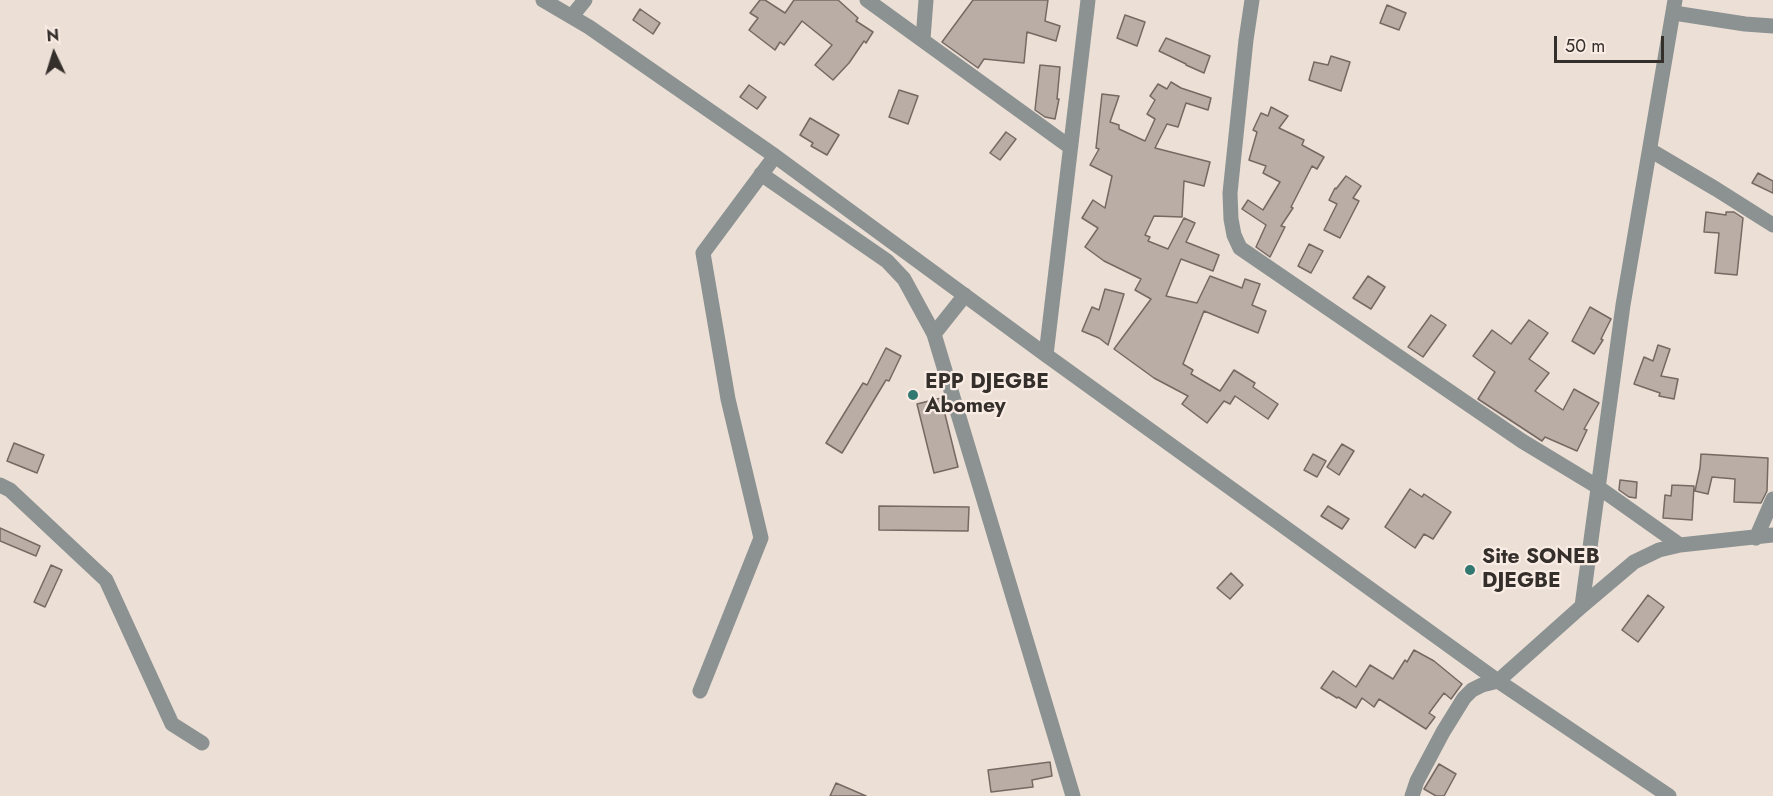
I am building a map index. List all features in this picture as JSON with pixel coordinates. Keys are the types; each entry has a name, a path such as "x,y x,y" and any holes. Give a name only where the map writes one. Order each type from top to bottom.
{"street":[{"path":"543,0 572,16 775,156 1498,681 1669,796"},
{"path":"572,16 585,0"},
{"path":"867,0 1070,147"},
{"path":"923,39 926,0"},
{"path":"1046,355 1088,0"},
{"path":"1252,0 1230,193 1234,236 1240,248 1522,441 1598,487 1680,545"},
{"path":"1582,606 1623,305 1674,7 1745,24 1773,26"},
{"path":"1650,150 1773,225"},
{"path":"700,691 761,538 728,399 703,253 775,156"},
{"path":"761,174 887,261 904,279 934,334 1072,796"},
{"path":"934,334 965,295"},
{"path":"0,485 10,490 106,580 172,724 202,743"},
{"path":"1756,538 1773,499"},
{"path":"1412,796 1417,781 1464,698 1472,690 1498,681 1634,562 1659,550 1680,545 1773,535"}],"building":[{"path":"760,0 765,0 785,13 794,0 838,0 858,18 856,21 873,32 833,80 815,65 832,45 802,21 784,45 780,42 775,50 749,30 758,18 750,13"},
{"path":"973,0 1048,0 1045,21 1060,26 1056,41 1027,32 1024,63 984,59 978,68 942,42"},
{"path":"1387,5 1406,13 1399,30 1380,23"},
{"path":"640,9 660,23 653,34 633,20"},
{"path":"1125,15 1145,22 1137,46 1117,38"},
{"path":"1166,38 1210,56 1204,73 1159,51"},
{"path":"1331,56 1350,62 1341,91 1309,80 1314,62 1328,65"},
{"path":"1040,65 1060,67 1057,99 1059,99 1055,119 1045,117 1035,110"},
{"path":"1171,82 1181,88 1211,98 1208,110 1186,103 1178,127 1167,124 1155,148 1210,162 1204,186 1184,181 1182,217 1154,216 1145,235 1150,237 1148,241 1168,249 1184,218 1195,223 1186,242 1219,255 1213,271 1181,259 1166,296 1197,303 1210,276 1242,288 1245,279 1260,284 1252,305 1266,311 1258,333 1204,311 1183,364 1193,370 1191,374 1220,391 1234,370 1255,383 1253,387 1278,404 1268,419 1235,396 1230,404 1224,401 1207,423 1182,404 1188,396 1154,378 1114,349 1151,299 1135,290 1141,279 1104,261 1085,247 1098,228 1082,218 1093,200 1105,208 1112,176 1090,165 1099,149 1096,148 1102,94 1119,96 1110,122 1119,125 1119,129 1145,141 1155,119 1147,114 1155,100 1150,96 1158,84 1167,89"},
{"path":"749,85 766,97 757,109 740,97"},
{"path":"899,90 918,96 908,124 889,117"},
{"path":"1271,107 1288,116 1279,128 1304,140 1302,145 1324,157 1317,169 1312,166 1291,207 1293,208 1281,226 1285,227 1270,257 1256,247 1266,225 1242,209 1248,200 1263,210 1280,182 1263,173 1266,166 1249,160 1257,132 1253,130 1261,113 1268,116"},
{"path":"810,118 839,135 827,155 811,146 813,143 800,135"},
{"path":"1006,132 1016,139 1000,160 990,153"},
{"path":"1758,173 1773,181 1773,193 1752,183"},
{"path":"1346,176 1361,186 1353,198 1359,201 1340,238 1324,230 1337,204 1329,200 1335,188"},
{"path":"1706,212 1726,215 1726,212 1734,212 1743,218 1737,275 1715,273 1719,233 1704,232"},
{"path":"1309,244 1323,251 1311,273 1298,266"},
{"path":"1368,276 1385,287 1371,309 1353,298"},
{"path":"1105,289 1124,294 1108,345 1099,338 1082,331 1092,307 1099,310"},
{"path":"1590,307 1611,319 1601,339 1603,340 1594,354 1572,341"},
{"path":"1431,315 1446,325 1423,357 1408,347"},
{"path":"1529,320 1548,333 1529,359 1549,373 1535,391 1563,410 1574,389 1599,403 1584,429 1587,430 1577,451 1545,437 1542,441 1478,399 1495,372 1473,356 1492,330 1511,344"},
{"path":"1658,345 1670,349 1661,376 1678,379 1674,399 1659,396 1660,393 1634,384 1644,357 1653,361"},
{"path":"886,348 901,356 889,381 886,380 842,453 826,443 863,383 867,385"},
{"path":"941,398 958,467 934,473 917,404"},
{"path":"14,443 44,455 37,473 7,461"},
{"path":"1342,444 1354,451 1339,475 1327,467"},
{"path":"1313,454 1326,461 1317,477 1304,470"},
{"path":"1701,454 1768,458 1767,491 1761,503 1734,502 1735,479 1712,477 1708,494 1695,491"},
{"path":"1620,480 1637,482 1636,498 1629,497 1619,490"},
{"path":"1672,485 1694,486 1692,520 1663,518 1665,495 1671,496"},
{"path":"1410,489 1422,497 1424,494 1451,512 1433,539 1424,534 1415,548 1385,527"},
{"path":"879,506 969,507 968,531 879,530"},
{"path":"1328,506 1349,519 1342,529 1321,516"},
{"path":"0,528 40,546 36,556 0,541"},
{"path":"51,565 62,570 45,607 34,602"},
{"path":"1231,573 1243,585 1230,599 1217,588"},
{"path":"1648,595 1664,607 1638,642 1622,630"},
{"path":"1414,650 1434,661 1462,684 1451,699 1444,693 1429,713 1435,717 1426,729 1379,699 1374,707 1362,698 1356,708 1321,688 1333,671 1356,687 1370,665 1393,679"},
{"path":"1050,762 1052,776 1032,780 1033,787 991,792 988,770"},
{"path":"1439,764 1456,774 1444,796 1436,796 1424,789"},
{"path":"836,783 866,796 830,796"}],"place":[{"name":"EPP DJEGBE Abomey","path":"913,395"},
{"name":"Site SONEB DJEGBE","path":"1470,570"}]}
